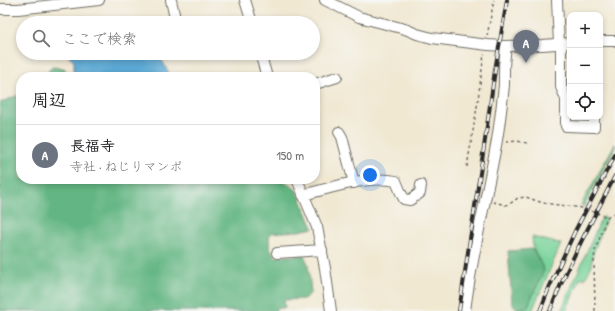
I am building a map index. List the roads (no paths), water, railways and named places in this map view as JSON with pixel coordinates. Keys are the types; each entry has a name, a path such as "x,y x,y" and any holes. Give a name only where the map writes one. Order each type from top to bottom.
{"street":[{"path":"0,9 18,9 95,0"},
{"path":"171,0 174,16"},
{"path":"245,0 250,16"},
{"path":"325,0 359,17 405,29 417,34 447,40 505,46 563,43"},
{"path":"557,0 563,43 561,87 567,97"},
{"path":"603,41 615,41"},
{"path":"465,311 474,254 497,140 504,84 505,46"},
{"path":"262,60 266,72"},
{"path":"320,83 337,78"},
{"path":"567,112 566,126 594,127 594,120"},
{"path":"339,132 342,137 354,183"},
{"path":"303,195 354,183 377,179 388,179 396,181 400,193 404,199 410,200 420,193 421,185"},
{"path":"299,184 317,227 331,311"},
{"path":"277,253 322,250"}],"water":[{"path":"73,60 162,60 168,72 73,72 74,61"}],"railway":[{"path":"459,311 507,0"},
{"path":"540,311 575,231 615,155"},
{"path":"550,311 572,259 615,176"}],"place":[{"name":"長福寺","path":"526,63"}]}
